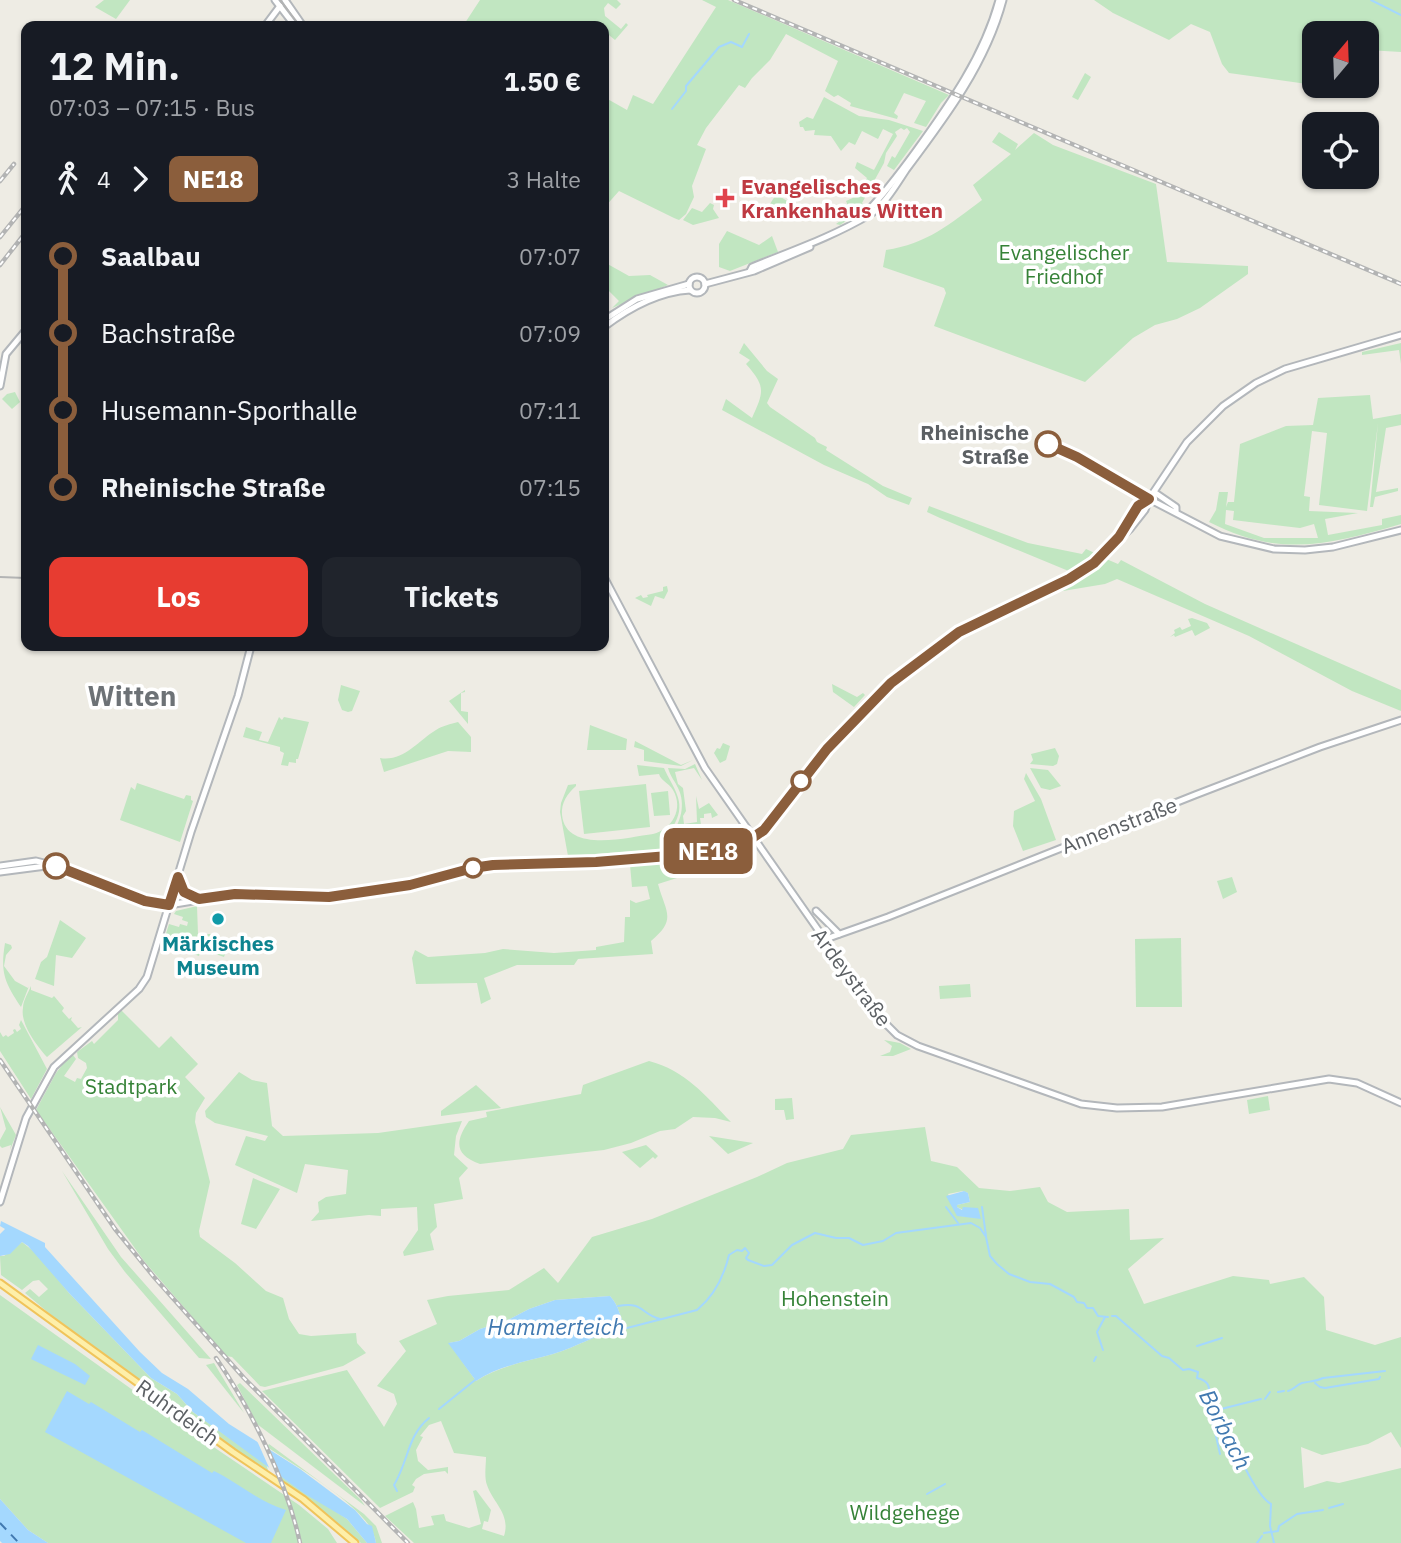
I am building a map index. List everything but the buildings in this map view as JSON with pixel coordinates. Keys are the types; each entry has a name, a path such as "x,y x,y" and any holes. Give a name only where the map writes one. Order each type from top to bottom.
{"main road":[{"path":"275,0 282,2 299,21"},
{"path":"689,287 694,293 699,292 705,284 750,271 752,267 818,241 872,213 965,87 988,43 1001,0"},
{"path":"269,21 282,2"},
{"path":"282,2 292,21"},
{"path":"609,324 641,304 689,287 693,278 698,277 705,284"},
{"path":"609,317 637,299 670,288 689,287"},
{"path":"0,866 7,870 36,861 68,869 145,901 169,905 235,894 329,897 410,885 499,864 596,862 680,855 722,849 753,839 770,824 827,749 875,698 901,675 940,644 969,627 1089,567 1119,537 1138,506 1149,499 1198,429 1239,394 1264,378 1285,369 1401,335"},
{"path":"0,386 6,354 21,336"},
{"path":"1154,492 1176,507 1176,512"},
{"path":"1149,499 1220,536 1274,549 1324,548 1401,530"},
{"name":"Ardeystraße","path":"609,586 705,768 879,1017 905,1040 1070,1102 1116,1108 1162,1107 1329,1079 1357,1083 1401,1103"},
{"path":"0,1202 26,1118 54,1067 143,984 148,974 238,696 250,651"},
{"name":"Annenstraße","path":"823,940 1307,752 1401,719"},
{"path":"178,877 184,892 199,899"},
{"path":"816,911 839,934"},
{"name":"Ruhrdeich","path":"0,1283 297,1495 355,1543"}],"green space":[{"path":"104,0 130,0 116,19 95,7"},
{"path":"480,0 617,0 621,4 616,9 608,3 604,8 605,16 621,29 626,23 628,25 615,40 609,35 609,21 466,21"},
{"path":"702,0 728,0 949,95 926,127 914,123 926,101 904,93 894,113 898,116 897,119 850,106 851,103 838,95 834,97 825,91 838,61 786,34 770,60 745,88 739,85 706,128 697,145 706,149 692,186 694,197 686,214 679,220 619,191 609,202 609,100 627,110 633,95 653,104 716,7"},
{"path":"1094,0 1401,0 1401,52 1379,51 1379,21 1302,21 1302,83 1229,73 1222,64 1210,32 1191,24 1169,40 1113,13"},
{"path":"1085,73 1091,77 1078,100 1072,97"},
{"path":"824,97 859,116 889,120 923,131 894,170 887,166 892,156 895,158 910,132 907,128 901,128 895,132 897,136 862,203 866,208 840,225 836,224 851,213 846,201 857,196 867,178 855,168 857,162 874,170 893,134 883,129 878,139 862,131 855,145 849,142 841,151 831,136 814,135 815,130 805,131 800,127 799,122 807,117 813,119"},
{"name":"Evangelischer Friedhof","path":"999,132 1018,144 1015,150 1034,133 1053,145 1156,184 1167,262 1248,266 1248,274 1200,308 1177,319 1155,325 1133,338 1085,382 934,326 946,293 944,288 883,267 886,250 926,238 982,200 973,185 1011,154 992,142"},
{"path":"773,192 798,208 797,211 778,214 773,212 770,204 775,196"},
{"path":"710,203 714,205 713,209 719,218 693,225 683,220 692,208 702,212"},
{"path":"727,231 759,245 772,236 778,252 730,271 719,267 719,244"},
{"path":"609,265 629,276 650,275 668,285 612,308 619,301 609,291"},
{"path":"744,343 767,371 778,379 767,403 770,407 827,447 826,450 883,486 912,498 909,505 887,497 868,484 824,465 722,410 726,399 752,418 761,395 760,384 746,364 750,360 739,353"},
{"path":"1401,343 1401,364 1399,350 1362,355 1362,352"},
{"path":"15,392 20,402 12,409 2,399"},
{"path":"1370,395 1373,419 1401,414 1401,425 1386,428 1376,492 1398,488 1398,491 1375,497 1373,507 1370,507 1378,423 1367,511 1319,505 1327,433 1312,431 1304,496 1310,497 1309,511 1358,513 1325,519 1328,535 1382,525 1382,519 1401,515 1401,524 1327,542 1282,544 1234,533 1209,522 1216,510 1219,492 1228,492 1226,507 1228,502 1234,502 1240,444 1286,426 1313,425 1318,398","holes":["1226,510 1234,511 1233,520 1300,528 1314,524 1318,538 1264,538 1225,524"]},
{"path":"1071,450 1081,452 1138,484 1136,487"},
{"path":"929,506 1028,543 1082,554 1086,549 1097,554 1071,572 927,512"},
{"path":"1104,558 1118,564 1121,560 1205,604 1401,690 1401,711 1352,691 1249,636 1117,579 1105,584 1051,593"},
{"path":"667,586 664,599 655,596 651,606 635,598 641,595 643,598 648,597 647,595 663,591 663,587"},
{"path":"1188,619 1207,623 1210,628 1195,636 1192,630 1170,637 1175,633 1174,630 1191,626"},
{"path":"832,684 857,697 863,693 865,695 854,707 833,692"},
{"path":"341,685 360,691 352,711 342,710 338,700"},
{"path":"465,690 461,693 461,711 468,712 468,724 449,701"},
{"path":"279,717 282,720 284,717 309,722 298,759 296,763 289,762 288,766 281,765 284,753 280,751 280,747 243,737 246,727 262,732 259,740 268,742"},
{"path":"458,722 471,737 471,752 448,751 384,772 380,758 403,754 438,729"},
{"path":"590,725 627,739 626,750 587,750"},
{"path":"635,741 681,765 693,760 681,766 644,761 644,750 634,747"},
{"path":"723,743 730,746 726,760 720,763 714,753"},
{"path":"1055,748 1059,756 1057,764 1030,764 1033,760 1031,754"},
{"path":"695,764 702,780 694,768 675,772 678,784 683,788 686,811 683,816 684,824 697,822 696,796 699,809 709,803 718,815 712,818 711,813 704,814 704,818 700,818 701,825 689,826 689,833 670,836 679,819 682,800 668,768 685,769"},
{"path":"637,765 664,768 677,794 678,815 663,849 568,856 560,812 568,785 576,786 565,799 562,815 566,827 575,835 586,839 615,840 653,834 671,823 677,811 673,790 659,774 639,776"},
{"path":"1030,768 1048,770 1061,786 1050,790 1041,788"},
{"path":"1026,773 1041,799 1056,840 1023,851 1013,826 1014,811 1035,801 1024,779"},
{"path":"137,783 184,799 186,795 191,796 193,801 180,842 120,820 131,787 135,790"},
{"path":"646,784 650,827 584,834 579,791"},
{"path":"668,791 670,815 654,816 651,793"},
{"path":"678,861 677,878 658,884 667,921 651,941 653,954 578,959 574,965 517,965 484,978 491,999 481,1004 477,983 416,984 412,958 415,950 428,957 503,949 554,953 596,950 596,947 624,942 625,917 630,917 630,900 636,903 650,899 647,886 632,887 630,865"},
{"path":"1232,877 1237,892 1223,899 1217,881"},
{"path":"197,906 198,934 213,934 213,941 231,938 224,957 201,949 199,956 163,943 169,924 187,926 188,922 182,920 183,917 174,914 176,911"},
{"path":"60,920 86,938 72,958 56,955 54,986 35,979 41,962 47,957"},
{"path":"1181,938 1182,1007 1136,1007 1135,939"},
{"path":"5,943 12,948 6,955 4,966 15,981 28,988 29,986 21,1007 5,977 3,962"},
{"path":"970,984 971,997 940,999 939,986"},
{"path":"31,986 31,990 52,998 54,996 69,1019 72,1017 71,1020 78,1028 82,1027 47,1057 34,1041 24,1021 23,1005"},
{"name":"Stadtpark","path":"121,1010 159,1048 171,1036 198,1064 185,1077 205,1098 196,1113 195,1122 210,1182 200,1237 266,1291 283,1298 289,1319 299,1334 311,1336 356,1333 357,1343 366,1353 343,1366 265,1387 260,1386 232,1357 226,1356 144,1261 36,1110 56,1073 70,1055 76,1059 64,1076 75,1082 77,1078 81,1079 87,1068 86,1063 78,1058 77,1052 92,1041 94,1044 118,1020"},
{"path":"21,1020 47,1069 31,1099 0,1051 0,1032 3,1037 8,1037 14,1033 13,1030 17,1032 21,1029"},
{"path":"884,1040 900,1043 911,1049 893,1056 880,1056 890,1052 892,1046"},
{"path":"649,1061 684,1077 731,1122 693,1117 675,1129 660,1131 604,1150 480,1164 461,1152 459,1141 464,1128 469,1121 487,1117 486,1112 581,1094 583,1085"},
{"path":"239,1072 252,1080 267,1083 272,1126 283,1136 378,1133 462,1121 456,1136 454,1155 468,1168 459,1178 463,1199 434,1204 437,1227 430,1234 434,1250 404,1256 403,1252 418,1230 417,1207 381,1209 381,1216 311,1221 319,1212 318,1202 326,1197 346,1194 348,1170 305,1164 297,1193 235,1165 246,1136 265,1141 268,1136 215,1123 206,1117 205,1111"},
{"path":"476,1085 501,1108 441,1116 441,1111"},
{"path":"1268,1096 1270,1110 1249,1114 1247,1100"},
{"path":"792,1098 794,1119 786,1120 784,1110 775,1110 775,1099"},
{"path":"0,1107 16,1135 10,1150 11,1145 2,1148 0,1146 6,1129"},
{"name":"Hohenstein","path":"925,1127 931,1161 957,1167 979,1188 1010,1191 1040,1187 1048,1202 1067,1212 1129,1209 1130,1240 1164,1238 1128,1269 1144,1304 1233,1276 1269,1280 1270,1284 1304,1277 1324,1297 1326,1330 1375,1345 1401,1337 1401,1448 1391,1432 1368,1444 1322,1455 1301,1447 1304,1488 1327,1481 1339,1483 1401,1468 1401,1543 414,1543 385,1516 413,1502 419,1528 434,1525 431,1516 444,1514 446,1521 469,1528 481,1524 473,1491 476,1490 491,1510 488,1522 484,1521 482,1529 504,1536 506,1528 503,1515 486,1482 486,1457 454,1453 441,1421 429,1425 420,1436 423,1437 416,1450 418,1461 428,1470 448,1467 448,1474 445,1471 424,1474 412,1485 415,1487 413,1492 380,1508 262,1391 347,1370 384,1427 397,1404 394,1394 377,1386 406,1351 399,1341 437,1324 427,1300 509,1290 544,1268 558,1283 592,1237 652,1219 787,1163 843,1149 851,1135","holes":["963,1191 968,1193 970,1202 957,1207 980,1218 961,1216 948,1194","610,1296 618,1308 626,1330 598,1336 562,1351 504,1368 476,1381 449,1343 555,1300"]},
{"path":"709,1136 753,1143 728,1154"},
{"path":"646,1145 658,1156 640,1168 622,1152"},
{"path":"62,1171 121,1257 211,1359 199,1358 125,1272 108,1249"},
{"path":"253,1178 280,1189 256,1229 241,1224"},
{"path":"22,1242 37,1254 69,1293 151,1378 177,1394 193,1412 266,1464 269,1473 63,1325 25,1293 30,1289 39,1297 48,1289 39,1280 33,1281 22,1290 1,1275 0,1256 4,1256"},
{"path":"0,1295 299,1505 328,1529 337,1543 48,1543 28,1530 0,1499"},
{"path":"214,1363 244,1413 206,1365"},
{"path":"240,1383 365,1506 257,1424 237,1385"},
{"path":"269,1444 364,1514 376,1526 382,1543 376,1543 371,1528 351,1506 267,1447"},
{"path":"277,1472 347,1519 367,1543 361,1543 303,1494 280,1480"}],"water":[{"path":"964,1191 968,1193 970,1202 957,1207 962,1210 963,1207 978,1208 981,1219 957,1216 946,1196"},
{"path":"1,1221 45,1243 45,1247 162,1373 188,1389 229,1424 300,1469 355,1510 372,1526 376,1543 367,1543 347,1519 305,1494 193,1412 177,1394 151,1378 28,1246 22,1242 10,1254 0,1256 0,1234 5,1229 0,1226"},
{"name":"Hammerteich","path":"610,1296 618,1308 626,1330 607,1333 562,1351 503,1368 476,1381 448,1343 459,1341 480,1329 555,1300"},
{"path":"38,1345 75,1364 90,1376 85,1385 31,1359"},
{"path":"67,1391 89,1404 91,1402 140,1432 142,1430 212,1473 214,1471 286,1510 271,1543 246,1543 45,1432"},
{"path":"0,1499 28,1530 48,1543 2,1543"}],"pier":[{"path":"254,1434 264,1441 280,1479 271,1472"}],"waterway":[{"path":"1371,0 1401,15"},
{"path":"672,109 686,91 686,86 719,47 731,42 742,47 749,34"},
{"path":"946,1207 958,1223"},
{"path":"982,1207 986,1236"},
{"name":"Borbach","path":"627,1328 697,1310 718,1285 729,1255 737,1250 742,1251 745,1248 749,1253 746,1258 748,1260 764,1266 772,1265 792,1245 815,1233 849,1238 863,1245 883,1241 896,1233 971,1223 980,1228 986,1237 990,1256 1009,1274 1030,1282 1050,1284 1074,1297 1077,1302 1084,1303 1087,1308 1093,1308 1098,1316 1108,1317"},
{"path":"618,1306 633,1305 660,1319"},
{"name":"Borbach","path":"1112,1316 1116,1316 1162,1356 1169,1358 1183,1370 1198,1372 1197,1378 1206,1382 1212,1402 1221,1418 1227,1422 1244,1467 1258,1490 1271,1504 1270,1526 1274,1543"},
{"path":"1103,1350 1097,1332 1105,1317"},
{"path":"1197,1346 1222,1338"},
{"path":"1094,1361 1096,1357"},
{"path":"1288,1391 1302,1383 1323,1378 1385,1371"},
{"path":"1315,1383 1325,1388 1380,1377"},
{"name":"Borbach","path":"439,1409 475,1380"},
{"path":"1278,1392 1284,1391"},
{"path":"1265,1399 1270,1392"},
{"path":"1221,1409 1261,1399"},
{"path":"1207,1414 1214,1427 1220,1454"},
{"name":"Borbach","path":"397,1491 394,1485 412,1441 429,1418"},
{"path":"927,1494 945,1484"},
{"path":"1329,1508 1343,1504"},
{"path":"1264,1533 1278,1531 1279,1526 1297,1514 1323,1510"},
{"path":"1257,1543 1262,1536"}],"ferry route":[{"path":"0,1523 19,1543"}],"tram line":[{"path":"280,0 296,21"},
{"path":"0,577 21,578"}],"railway":[{"path":"734,0 1401,284"},
{"path":"0,181 14,164"},
{"path":"0,237 21,211"},
{"path":"0,265 21,238"},
{"path":"0,1060 115,1229 154,1277 244,1378 408,1543"},
{"path":"216,1358 255,1423 277,1471 300,1543"}],"bus line":[{"name":"NE18","path":"56,866 145,901 169,905 178,877 184,892 199,899 235,894 329,897 410,885 493,865 596,862 680,855 745,843 770,824 784,802 827,749 891,683 959,632 1069,579 1094,563 1119,537 1138,506 1149,499 1077,457 1048,444"}],"place":[{"name":"Evangelisches Krankenhaus Witten","path":"725,198"},
{"name":"Rheinische Straße","path":"1048,444"},
{"name":"Märkisches Museum","path":"218,919"}],"district":[{"name":"Witten","path":"132,695"}],"park label":[{"name":"Wildgehege","path":"905,1512"}]}
